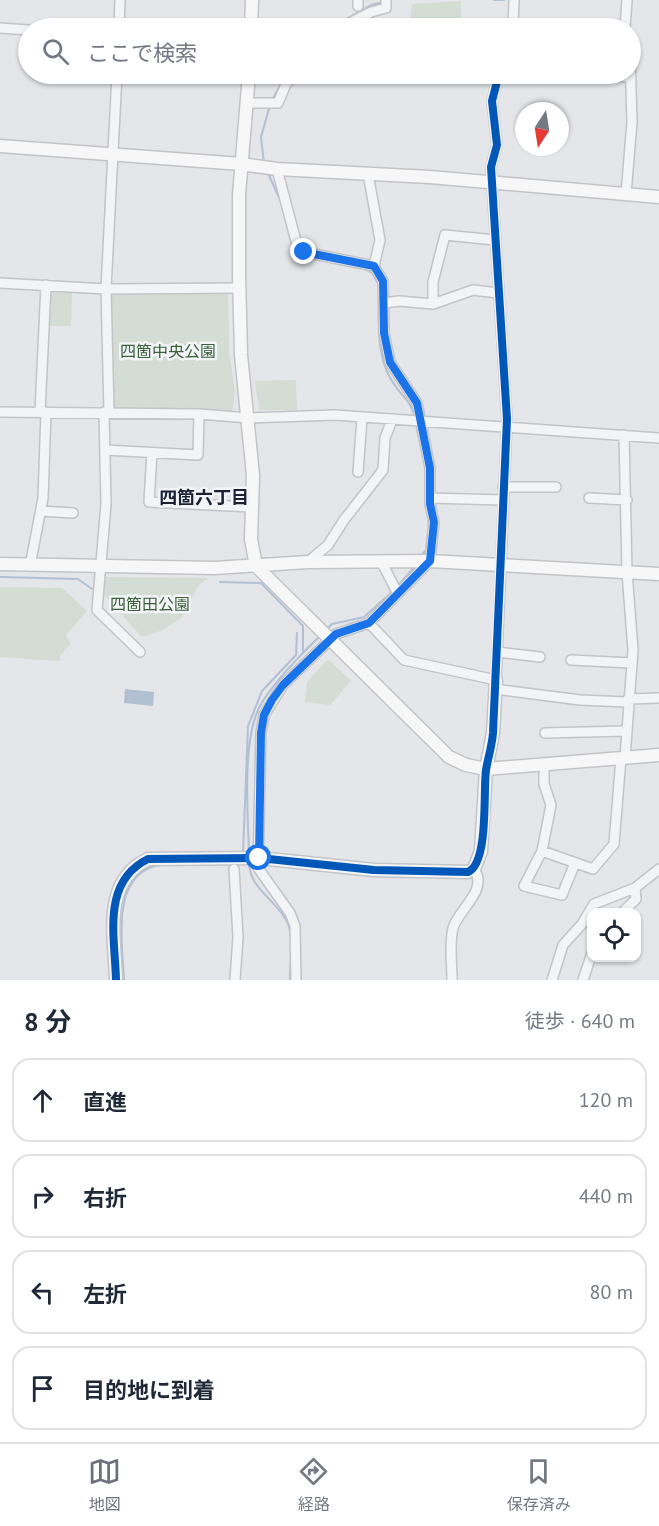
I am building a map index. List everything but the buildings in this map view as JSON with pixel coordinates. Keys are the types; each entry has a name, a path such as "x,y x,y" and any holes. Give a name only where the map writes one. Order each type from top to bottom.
{"street":[{"path":"119,18 120,0"},
{"path":"251,18 252,0"},
{"path":"513,18 514,0"},
{"path":"626,18 627,0"},
{"path":"359,18 386,4"},
{"path":"0,28 18,29"},
{"path":"116,84 106,289 106,504 97,610 140,652"},
{"path":"249,84 241,164 241,355 249,418 253,475 251,539 256,566 272,579 324,635 449,757 465,765 486,769 659,754"},
{"path":"248,103 273,103 286,84"},
{"path":"452,980 452,931 456,918 468,906 477,883 474,869 481,851 486,769 494,733 507,426 491,167 497,145 492,100 496,84"},
{"path":"626,194 632,122 631,84"},
{"path":"0,146 659,196"},
{"path":"269,168 297,245 304,252 374,266"},
{"path":"296,980 295,926 290,912 258,868 259,761 264,715 283,685 324,635 336,634 369,623 423,561 434,522 430,498 430,468 417,403 390,362 384,333 383,281 374,266 380,240 368,174"},
{"path":"433,304 433,282 445,235 495,240"},
{"path":"0,283 106,289 240,288"},
{"path":"30,566 41,511 46,285"},
{"path":"385,303 399,301 433,304 473,290 498,293"},
{"path":"0,412 199,414 249,418 335,415 659,438"},
{"path":"105,450 198,455 199,414"},
{"path":"358,472 362,418"},
{"path":"308,562 328,545 344,520 383,470 385,438 392,420"},
{"path":"542,851 593,869 614,844 632,663 627,572 624,435"},
{"path":"152,453 149,502 251,507"},
{"path":"503,487 556,488"},
{"path":"430,498 503,500"},
{"path":"589,498 627,500"},
{"path":"41,511 73,513"},
{"path":"381,561 396,590"},
{"path":"0,564 256,566 308,562 423,561 659,574"},
{"path":"369,623 404,660 496,684 580,700 659,698"},
{"path":"498,652 540,657"},
{"path":"571,660 632,663"},
{"path":"545,733 625,731"},
{"path":"544,765 544,784 551,805 542,851 524,886 562,895 575,863"},
{"path":"116,980 115,900 118,885 135,866 148,859 236,862 257,858 374,870 468,872 474,869"},
{"path":"234,980 238,937 236,862"},
{"path":"552,980 563,945 582,924 594,904 635,888 659,869"},
{"path":"627,908 636,899 635,888"},
{"path":"584,980 589,962"}],"green space":[{"path":"461,1 461,17 411,18 412,4"},
{"path":"47,288 72,290 71,326 46,326"},
{"name":"四箇中央公園","path":"107,293 228,293 229,350 235,393 232,412 112,408"},
{"path":"296,380 297,410 259,410 255,381"},
{"name":"四箇田公園","path":"106,577 208,578 199,586 179,619 157,632 141,636 103,594"},
{"path":"0,587 62,588 87,611 66,635 71,644 60,655 60,661 0,657"},
{"path":"328,659 351,681 330,705 305,702 307,682"}],"water":[{"path":"125,689 154,692 153,706 124,703"}],"waterway":[{"path":"494,0 504,0"},
{"path":"348,18 371,5 384,2"},
{"path":"272,100 281,84"},
{"path":"264,163 261,137 270,105"},
{"path":"267,171 282,204"},
{"path":"284,213 290,236"},
{"path":"294,247 305,257 340,264"},
{"path":"363,268 372,273 379,285"},
{"path":"379,309 379,339 383,360 390,378 410,405 415,419"},
{"path":"416,424 420,442"},
{"path":"426,495 429,528"},
{"path":"421,556 426,550 428,534"},
{"path":"397,587 415,566"},
{"path":"0,577 78,579 92,589"},
{"path":"220,582 261,583 303,626 303,652"},
{"path":"327,629 332,624 364,617 393,591"},
{"path":"243,853 248,726 262,691 296,655 297,633"},
{"path":"249,854 247,779 250,739 254,722 264,699 296,660 321,635"},
{"path":"249,862 250,872 259,888 284,916 288,924 291,944 290,980"},
{"path":"124,980 122,918 124,902 137,876 149,868 166,864 224,864"}],"cycle path":[{"path":"116,980 113,929 117,896 123,882 133,869 148,859 259,858 374,870 468,872 475,866 482,842 486,770 493,733 507,419 491,167 497,145 492,101 496,84"}],"district":[{"name":"四箇六丁目","path":"204,498"}],"route":[{"path":"259,858 258,789 264,715 283,685 336,634 369,623 430,561 434,522 430,504 430,468 417,403 390,362 384,333 383,281 374,266 349,259 304,252"}]}
